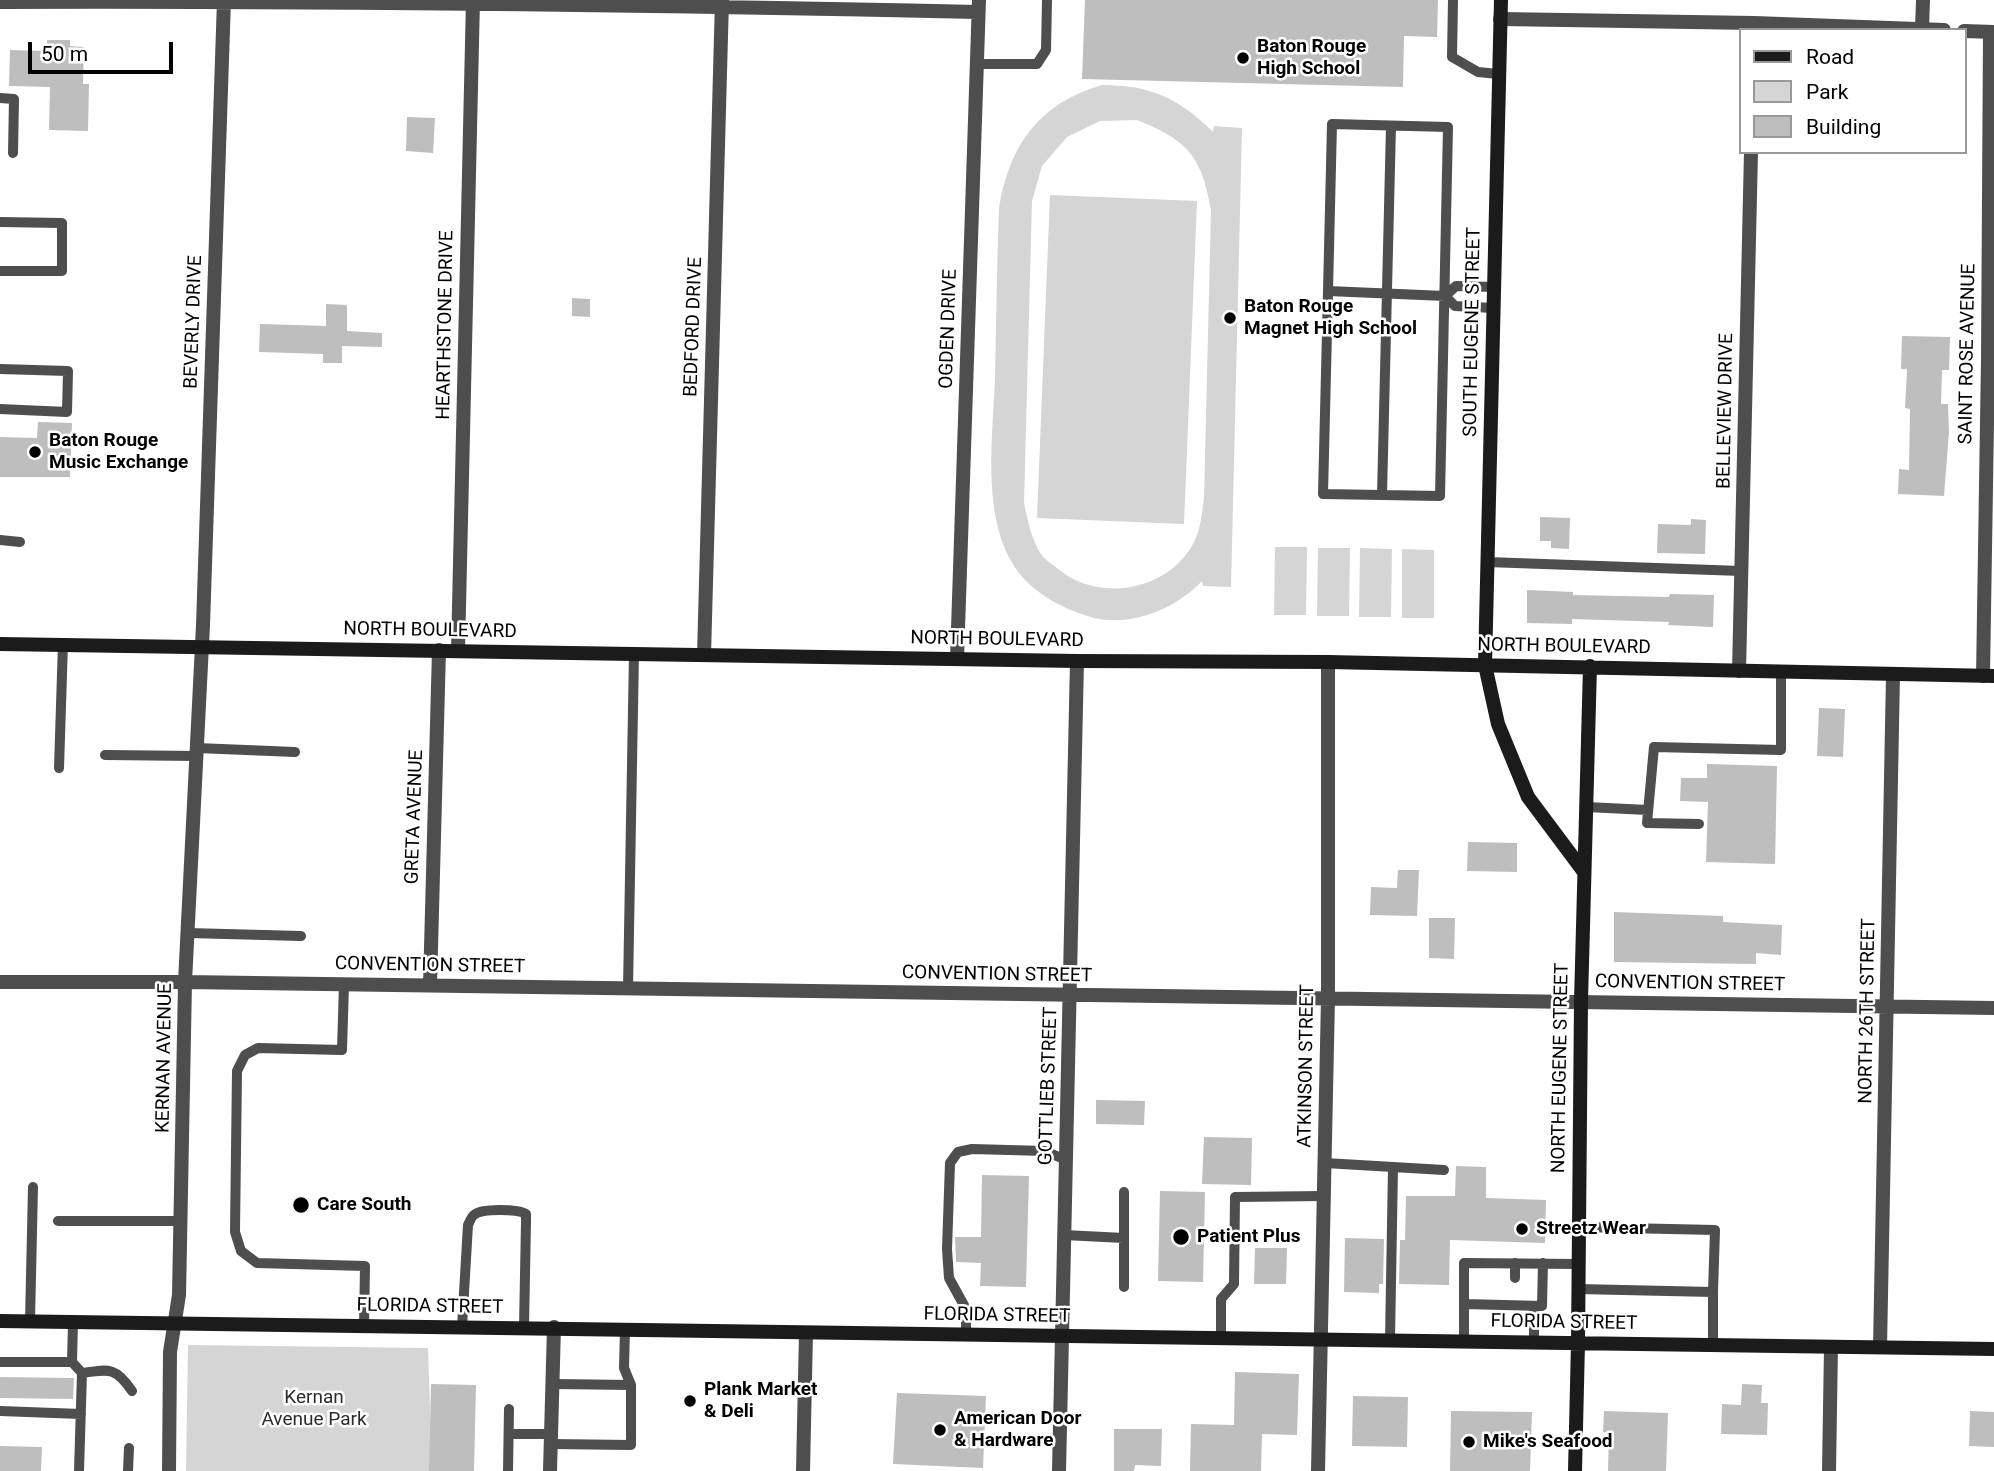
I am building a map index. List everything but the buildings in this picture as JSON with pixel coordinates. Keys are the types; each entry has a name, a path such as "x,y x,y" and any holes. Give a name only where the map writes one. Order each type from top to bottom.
{"street":[{"name":"SOUTH EUGENE STREET","path":"1501,0 1485,665 1498,724 1528,797 1584,872"},
{"path":"1922,28 1923,0"},
{"name":"BEVERLY DRIVE","path":"202,646 224,1"},
{"path":"0,2 978,6"},
{"name":"HEARTHSTONE DRIVE","path":"458,650 473,3"},
{"name":"BEDFORD DRIVE","path":"704,654 722,3"},
{"name":"OGDEN DRIVE","path":"957,659 978,6"},
{"path":"1500,19 1866,28"},
{"path":"1966,31 1992,32"},
{"name":"SAINT ROSE AVENUE","path":"1988,676 1992,32"},
{"name":"BELLEVIEW DRIVE","path":"1739,671 1751,154"},
{"name":"NORTH BOULEVARD","path":"0,644 1590,666 1988,676"},
{"name":"KERNAN AVENUE","path":"169,1471 170,1352 179,1295 185,982 202,646"},
{"name":"GRETA AVENUE","path":"430,985 439,650"},
{"name":"GOTTLIEB STREET","path":"1059,1471 1077,661"},
{"name":"ATKINSON STREET","path":"1318,1471 1328,998 1328,662"},
{"name":"NORTH EUGENE STREET","path":"1574,1471 1581,1001 1590,666"},
{"name":"NORTH 26TH STREET","path":"1880,1347 1893,675"},
{"name":"CONVENTION STREET","path":"0,982 430,985 1994,1008"},
{"name":"FLORIDA STREET","path":"0,1321 1994,1349"},
{"path":"550,1471 554,1328"},
{"path":"803,1471 806,1333"},
{"path":"1829,1471 1831,1347"}],"lane":[{"path":"977,64 1037,64 1046,50 1046,0"},
{"path":"1453,0 1452,57 1478,72 1498,74"},
{"path":"0,98 14,99 13,153"},
{"path":"1332,124 1448,127 1440,496 1323,494 1328,291 1332,124"},
{"path":"1382,495 1391,126"},
{"path":"0,222 62,223 62,271 0,271"},
{"path":"1445,296 1456,286 1493,287"},
{"path":"1328,291 1445,296 1455,306 1493,309"},
{"path":"0,369 68,371 67,412 0,410"},
{"path":"0,540 20,542"},
{"path":"1488,562 1741,571"},
{"path":"59,768 63,643"},
{"path":"628,988 634,653"},
{"path":"1699,824 1647,823 1654,747 1780,750 1781,672"},
{"path":"105,755 295,752"},
{"path":"1586,807 1648,810"},
{"path":"188,933 301,936"},
{"path":"344,984 342,1050 258,1048 245,1055 237,1071 234,1232 241,1251 257,1263 365,1266 364,1326"},
{"path":"966,1335 966,1309 950,1278 947,1250 950,1163 958,1152 972,1149 1045,1151 1066,1160"},
{"path":"1325,1163 1444,1170"},
{"path":"1390,1340 1393,1167"},
{"path":"30,1321 33,1187"},
{"path":"1124,1192 1124,1287"},
{"path":"1221,1338 1221,1299 1234,1284 1235,1197 1324,1196"},
{"path":"462,1326 468,1225 473,1215 481,1211 520,1210 526,1214 524,1327"},
{"path":"58,1221 181,1221"},
{"path":"1579,1227 1715,1230 1713,1345"},
{"path":"1064,1235 1124,1238"},
{"path":"1464,1341 1464,1263 1578,1264"},
{"path":"1489,1263 1489,1276"},
{"path":"1515,1263 1515,1278"},
{"path":"1464,1304 1516,1301 1542,1306 1543,1263"},
{"path":"1578,1289 1713,1292"},
{"path":"1534,1306 1534,1342"},
{"path":"73,1322 72,1362 82,1373 79,1471"},
{"path":"509,1434 631,1445 631,1385 624,1368 625,1329"},
{"path":"0,1362 72,1362"},
{"path":"82,1373 105,1370 122,1376 132,1391"},
{"path":"552,1384 631,1385"},
{"path":"509,1409 509,1471"},
{"path":"0,1411 80,1414"},
{"path":"128,1471 129,1448"}],"green space":[{"path":"1102,85 1149,91 1176,102 1213,132 1214,126 1242,128 1231,587 1203,586 1202,581 1166,608 1121,620 1091,617 1068,609 1036,590 1018,572 1002,541 996,519 991,471 999,208 1004,186 1010,165 1031,130 1044,115 1080,93","holes":["1137,120 1180,143 1197,163 1211,210 1204,498 1195,540 1184,557 1169,571 1152,581 1132,587 1092,586 1074,579 1044,558 1032,536 1024,503 1032,201 1042,166 1067,137 1100,121"]},
{"path":"1050,195 1197,201 1184,524 1037,518"},
{"path":"1275,547 1307,547 1306,615 1274,615"},
{"path":"1318,548 1350,548 1349,616 1317,616"},
{"path":"1360,548 1392,549 1391,617 1359,617"},
{"path":"1402,549 1434,550 1434,618 1402,618"},
{"name":"Kernan Avenue Park","path":"188,1345 428,1348 432,1471 186,1471"}],"place":[{"name":"Baton Rouge High School","path":"1243,58"},
{"name":"Baton Rouge Magnet High School","path":"1230,318"},
{"name":"Baton Rouge Music Exchange","path":"35,452"},
{"name":"Care South","path":"301,1205"},
{"name":"Streetz Wear","path":"1522,1229"},
{"name":"Patient Plus","path":"1181,1237"},
{"name":"Plank Market & Deli","path":"690,1401"},
{"name":"American Door & Hardware","path":"940,1430"},
{"name":"Mike's Seafood","path":"1469,1442"}]}
